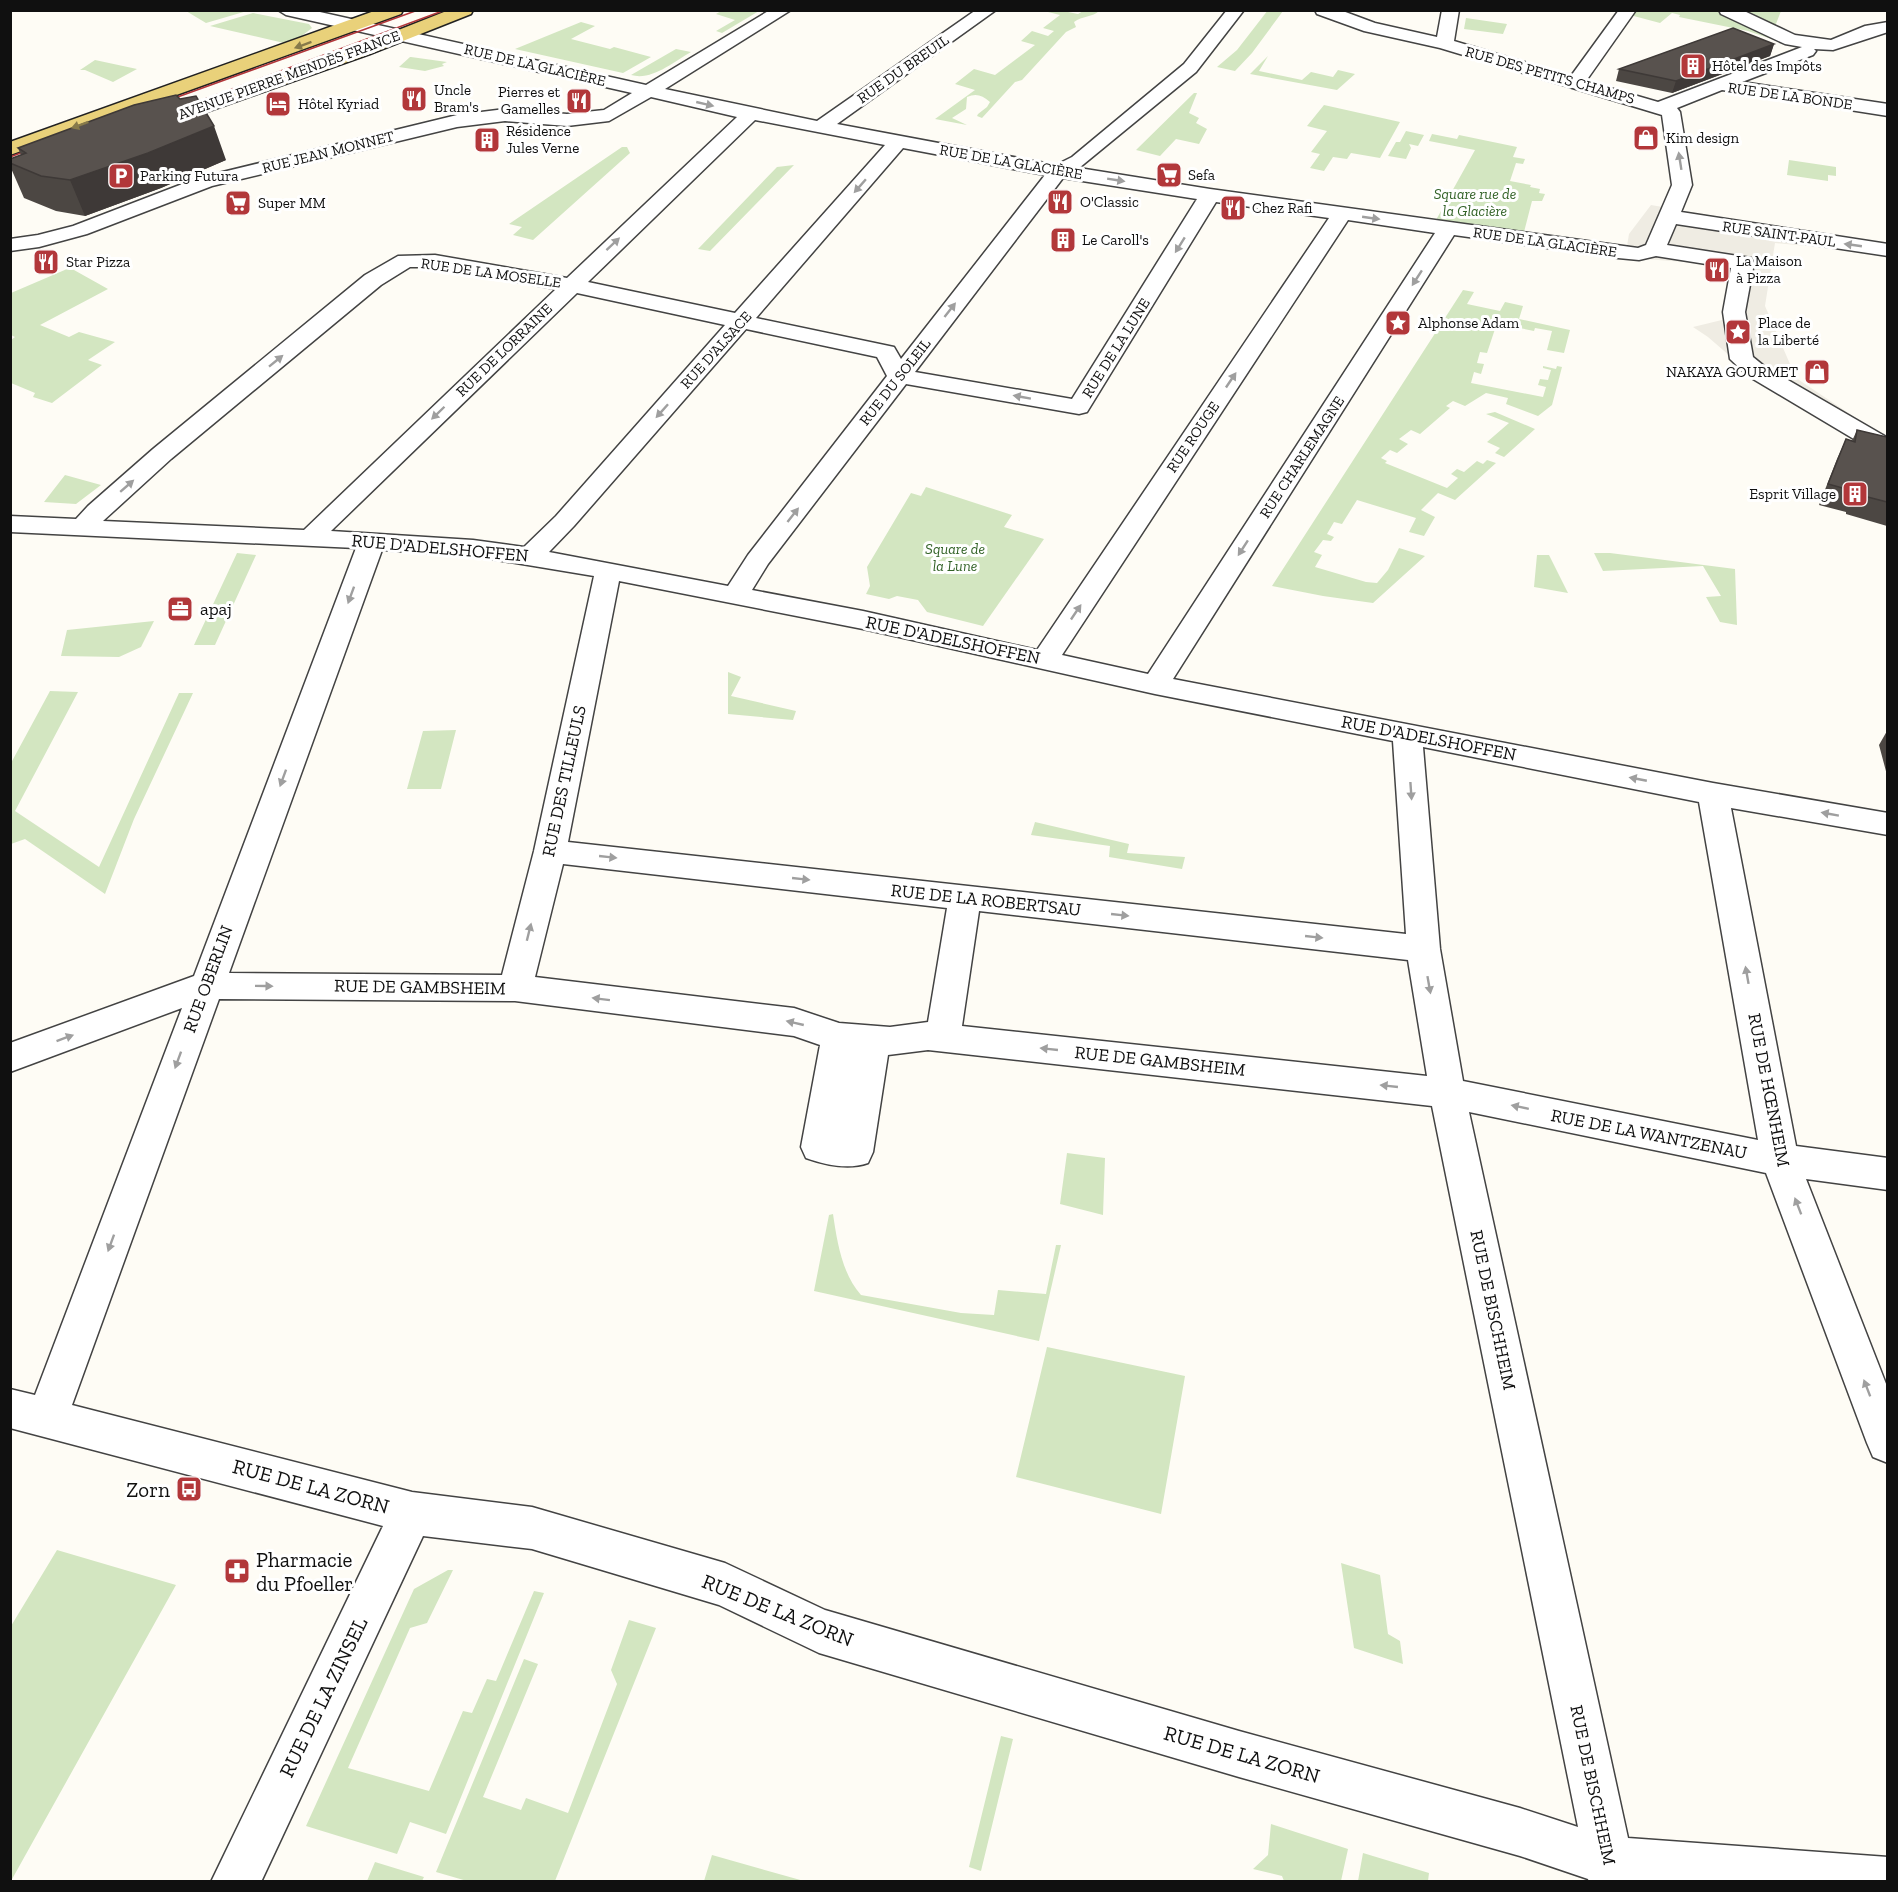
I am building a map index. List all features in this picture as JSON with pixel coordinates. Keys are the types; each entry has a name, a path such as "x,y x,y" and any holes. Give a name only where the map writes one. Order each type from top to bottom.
{"main road":[{"name":"AVENUE PIERRE MENDÈS FRANCE","path":"10,149 395,10"},
{"name":"AVENUE PIERRE MENDÈS FRANCE","path":"140,129 465,10"}],"street":[{"name":"RUE DE LA GLACIÈRE","path":"286,10 751,114 1058,171 1448,229 1639,254 1655,249 1743,263 1734,312 1742,359 1765,378 1887,449"},
{"name":"RUE JEAN MONNET","path":"10,245 39,241 80,230 213,180 457,121 505,115 567,120 609,115 783,10"},
{"name":"RUE DU BREUIL","path":"819,128 988,10"},
{"path":"1058,171 1079,161 1190,68 1236,10"},
{"name":"RUE DES PETITS CHAMPS","path":"1323,10 1370,27 1445,44 1660,108"},
{"path":"1445,44 1451,10"},
{"path":"1575,83 1628,10"},
{"path":"1727,10 1801,46"},
{"path":"1751,22 1765,16 1768,10"},
{"path":"1723,85 1801,46 1833,45 1870,30 1887,27"},
{"name":"RUE DE LA BONDE","path":"1660,108 1723,85 1887,110"},
{"path":"1655,249 1682,185 1682,172 1671,112 1660,108"},
{"name":"RUE DE LORRAINE","path":"311,538 326,521 751,114"},
{"name":"RUE D'ALSACE","path":"530,555 565,521 898,142"},
{"name":"RUE DU SOLEIL","path":"736,595 757,561 1058,171"},
{"name":"RUE DE LA LUNE","path":"899,376 1079,407 1210,195"},
{"name":"RUE SAINT-PAUL","path":"1650,208 1671,214 1887,250"},
{"name":"RUE ROUGE","path":"1044,660 1342,214"},
{"name":"RUE CHARLEMAGNE","path":"1155,685 1448,229"},
{"name":"RUE DE LA MOSELLE","path":"84,526 97,511 162,454 373,280 406,261 435,261 571,285 886,352 899,376"},
{"name":"RUE D'ADELSHOFFEN","path":"10,524 372,541 473,548 530,555 608,572 736,595 1155,685 1713,794 1887,824"},
{"name":"RUE OBERLIN","path":"29,1413 205,986 372,541"},
{"name":"RUE DES TILLEULS","path":"515,988 550,851 608,572"},
{"name":"RUE DE BISCHHEIM","path":"1407,733 1423,949 1447,1093 1611,1871"},
{"name":"RUE DE HŒNHEIM","path":"1713,794 1780,1160 1887,1443"},
{"name":"RUE DE LA ROBERTSAU","path":"550,851 1423,949"},
{"path":"943,1038 965,898"},
{"name":"RUE DE GAMBSHEIM","path":"10,1058 205,986 515,988 794,1022 839,1037 890,1041 928,1036 1447,1093"},
{"path":"839,1037 819,1147 855,1152 873,1040"},
{"name":"RUE DE LA WANTZENAU","path":"1447,1093 1780,1160 1887,1174"},
{"name":"RUE DE LA ZORN","path":"29,1413 412,1513 531,1528 725,1585 819,1630 1239,1754 1520,1832 1611,1871 1887,1881"},
{"name":"RUE DE LA ZINSEL","path":"235,1881 412,1513"}],"green space":[{"path":"723,10 759,11 722,33 716,31 735,20 716,14"},
{"path":"1268,10 1283,11 1252,53 1235,71 1217,67 1237,50"},
{"path":"1633,10 1781,11 1774,29 1826,42 1815,51 1795,47 1748,31 1679,17 1680,15 1672,13 1660,23 1630,15"},
{"path":"186,11 247,11 206,23"},
{"path":"1044,11 1078,14 1083,11 1099,11 1074,22 1076,27 1066,32 1022,80 1015,82 982,118 977,116 990,102 982,96 973,95 967,97 966,109 952,118 967,125 935,119 975,90 955,84 974,69 995,75 1035,45 1021,41 1032,31 1048,36 1054,31 1043,28 1060,15"},
{"path":"253,13 309,24 312,28 299,38 284,43 210,26"},
{"path":"1466,18 1507,24 1503,34 1464,29"},
{"path":"581,22 595,26 571,39 651,57 623,73 515,49"},
{"path":"676,49 691,52 654,73 631,75"},
{"path":"1268,56 1259,71 1302,80 1311,72 1333,77 1338,70 1355,74 1337,90 1250,74"},
{"path":"410,57 447,62 442,64 444,66 425,71 399,67"},
{"path":"95,60 137,69 113,82 80,70"},
{"path":"1194,93 1197,93 1189,113 1199,118 1196,123 1207,129 1199,144 1176,139 1160,156 1136,150"},
{"path":"1324,105 1400,122 1380,158 1351,153 1347,159 1333,157 1324,171 1310,168 1320,154 1311,152 1327,131 1307,126"},
{"path":"1406,131 1424,135 1418,146 1409,144 1411,148 1406,159 1388,156 1396,142 1400,142"},
{"name":"Square rue de la Glacière","path":"1432,134 1457,139 1459,135 1517,147 1513,157 1525,159 1523,164 1516,163 1510,181 1531,185 1530,187 1540,189 1539,193 1545,194 1542,201 1532,201 1524,232 1436,220 1475,150 1429,141"},
{"path":"622,147 627,147 630,153 533,240 513,235 522,227 509,224"},
{"path":"1789,160 1836,167 1836,176 1828,175 1828,181 1787,175"},
{"path":"794,165 710,251 698,249 777,167"},
{"path":"67,269 74,270 108,289 40,325 69,337 79,332 115,342 88,360 102,365 52,403 33,397 35,393 11,383 11,340 15,337 11,335 11,293"},
{"path":"1463,290 1474,292 1467,304 1500,311 1505,302 1523,306 1519,319 1570,330 1564,353 1547,350 1552,331 1535,328 1534,331 1515,327 1515,324 1493,320 1491,325 1496,326 1487,353 1480,352 1477,363 1484,364 1481,374 1474,372 1471,383 1543,397 1546,387 1538,385 1540,379 1548,380 1551,370 1543,366 1556,369 1557,366 1562,367 1552,405 1538,416 1506,404 1508,398 1486,393 1465,406 1453,401 1446,406 1450,408 1420,434 1411,430 1399,439 1408,444 1397,453 1390,450 1381,458 1387,461 1385,463 1447,488 1458,478 1451,474 1457,469 1464,472 1477,461 1483,464 1487,460 1496,463 1455,500 1438,493 1421,510 1435,517 1424,536 1409,532 1416,518 1357,500 1342,524 1334,522 1327,534 1334,537 1331,541 1323,540 1314,552 1322,555 1315,567 1377,583 1388,570 1399,548 1425,556 1373,603 1272,586"},
{"path":"1495,412 1535,429 1504,457 1495,453 1500,448 1487,442 1509,423 1486,414"},
{"path":"65,475 101,485 76,504 44,502"},
{"name":"Square de la Lune","path":"926,487 1012,515 1004,527 1044,539 983,626 927,612 918,600 897,596 889,599 866,594 870,586 867,567 911,493 921,496"},
{"path":"237,553 256,555 215,645 194,645"},
{"path":"1594,553 1610,553 1735,569 1737,625 1720,622 1706,597 1721,596 1703,566 1603,571"},
{"path":"1537,555 1549,555 1568,593 1534,587"},
{"path":"154,621 141,647 119,657 61,656 67,630"},
{"path":"728,672 741,677 731,696 796,711 793,720 728,714"},
{"path":"50,691 78,692 15,811 99,867 179,693 193,693 134,819 105,894 25,839 11,844 11,763"},
{"path":"456,730 441,789 407,789 423,731"},
{"path":"1035,822 1129,844 1127,853 1185,857 1182,869 1109,857 1110,846 1031,835"},
{"path":"1067,1153 1105,1158 1103,1215 1060,1204"},
{"path":"833,1214 845,1267 861,1295 961,1313 994,1315 998,1290 1046,1294 1056,1245 1061,1245 1039,1341 814,1291 829,1215"},
{"path":"1047,1347 1185,1376 1161,1514 1016,1477"},
{"path":"57,1550 176,1585 11,1881 11,1626"},
{"path":"1341,1563 1380,1575 1388,1634 1400,1641 1403,1664 1354,1648"},
{"path":"448,1570 453,1570 427,1623 410,1628 348,1768 429,1791 463,1711 472,1713 487,1679 496,1681 534,1591 544,1593 446,1834 410,1822 397,1854 306,1826 414,1589"},
{"path":"629,1620 656,1628 555,1881 467,1881 436,1872 524,1659 538,1664 483,1797 521,1810 526,1798 568,1813 617,1684 611,1670"},
{"path":"1001,1736 1013,1739 981,1871 969,1867"},
{"path":"1271,1824 1348,1849 1341,1881 1284,1881 1282,1876 1253,1869 1268,1855"},
{"path":"1363,1853 1429,1873 1428,1881 1358,1881"},
{"path":"712,1855 804,1881 704,1881"},
{"path":"375,1862 424,1877 422,1881 367,1881"}],"shaded area":[{"name":"Place de la Liberté","path":"1651,205 1854,240 1850,250 1775,243 1765,306 1796,378 1880,434 1884,433 1887,437 1887,452 1801,403 1768,389 1708,337 1693,327 1726,319 1732,280 1723,269 1710,264 1645,259 1627,246 1629,234"}],"building":[{"path":"1733,28 1774,44 1676,81 1619,69"},
{"path":"176,95 180,99 196,96 214,126 148,153 70,180 41,176 10,163 10,159 26,153 18,148 134,105"},
{"path":"1857,430 1887,437 1887,502 1828,484 1846,439 1855,442"}],"tram line":[{"path":"161,103 418,10"},
{"path":"183,107 445,10"},
{"path":"10,157 34,148"}],"place":[{"name":"Hôtel des Impôts","path":"1693,66"},
{"name":"Uncle Bram's","path":"414,99"},
{"name":"Pierres et Gamelles","path":"579,101"},
{"name":"Hôtel Kyriad","path":"278,104"},
{"name":"Kim design","path":"1646,138"},
{"name":"Résidence Jules Verne","path":"487,140"},
{"name":"Sefa","path":"1169,175"},
{"name":"Parking Futura","path":"121,176"},
{"name":"O'Classic","path":"1060,202"},
{"name":"Super MM","path":"238,203"},
{"name":"Chez Rafi","path":"1233,208"},
{"name":"Le Caroll's","path":"1063,240"},
{"name":"Star Pizza","path":"46,262"},
{"name":"La Maison à Pizza","path":"1717,270"},
{"name":"Alphonse Adam","path":"1398,323"},
{"name":"Place de la Liberté","path":"1738,332"},
{"name":"NAKAYA GOURMET","path":"1817,372"},
{"name":"Esprit Village","path":"1855,494"},
{"name":"apaj","path":"180,609"},
{"name":"Zorn","path":"189,1489"},
{"name":"Pharmacie du Pfoeller","path":"237,1571"}]}
